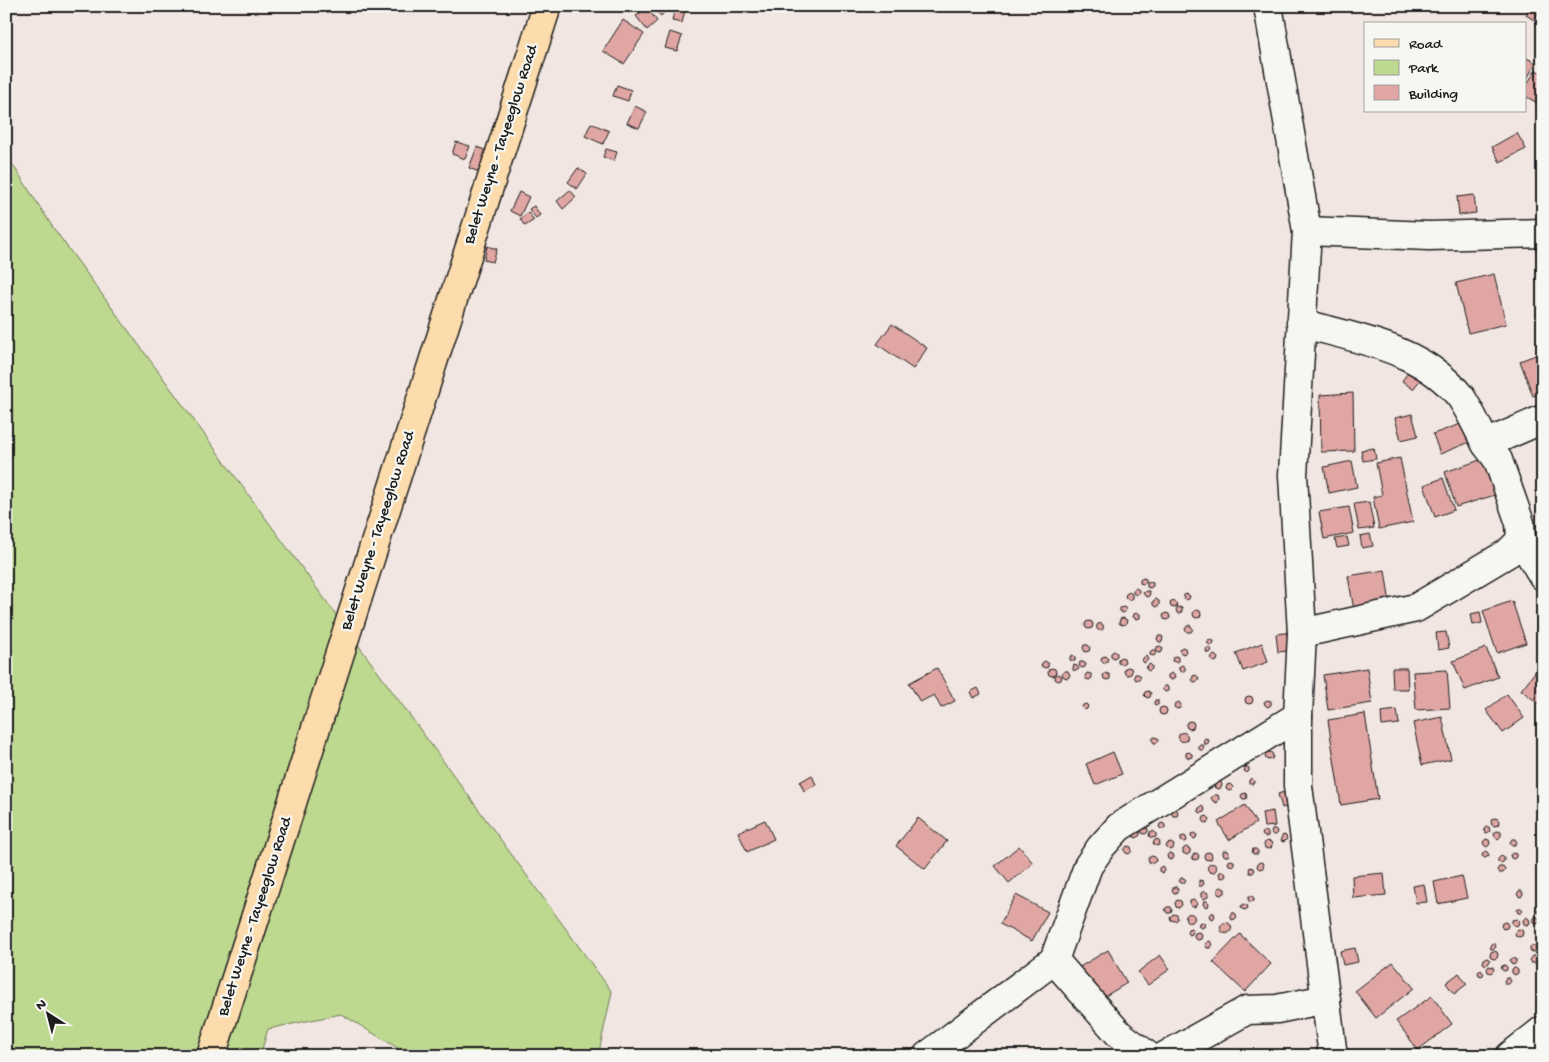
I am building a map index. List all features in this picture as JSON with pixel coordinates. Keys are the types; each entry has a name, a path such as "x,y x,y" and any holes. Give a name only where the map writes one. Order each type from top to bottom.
{"main road":[{"name":"Belet Weyne - Tayeeglow Road","path":"211,1056 547,6"}],"street":[{"path":"1268,6 1307,231 1293,475 1302,633 1298,716 1298,786 1333,1056"},
{"path":"1307,231 1429,236 1543,233"},
{"path":"1302,323 1400,351 1436,372 1460,397 1486,444 1498,460 1520,523 1521,540 1543,576"},
{"path":"1486,444 1543,419"},
{"path":"1302,633 1416,608 1508,553 1521,540"},
{"path":"927,1056 1054,960 1088,866 1101,847 1119,827 1298,716"},
{"path":"1054,960 1119,1034 1148,1056"},
{"path":"1165,1056 1247,1010 1277,1009 1326,998"},
{"path":"1510,1056 1543,1030"}],"green space":[{"path":"6,154 52,226 612,992 598,1056 411,1056 341,1014 268,1029 260,1056 6,1056"}],"building":[{"path":"656,6 662,6 666,10 661,16 653,9"},
{"path":"1530,6 1540,10 1534,20 1526,15"},
{"path":"675,7 685,10 682,23 672,21"},
{"path":"647,8 657,21 647,30 636,16"},
{"path":"623,20 644,34 624,64 603,51"},
{"path":"670,32 682,36 677,51 665,48"},
{"path":"1526,58 1536,63 1526,80"},
{"path":"1536,70 1543,74 1543,102 1541,105 1526,97 1526,85"},
{"path":"617,85 631,90 628,101 613,96"},
{"path":"635,106 647,112 639,128 627,123"},
{"path":"591,123 609,131 603,144 585,136"},
{"path":"1517,133 1526,149 1500,162 1492,147"},
{"path":"456,142 470,146 465,159 452,154"},
{"path":"477,147 505,158 496,179 469,168"},
{"path":"606,149 617,152 614,161 603,157"},
{"path":"578,168 587,174 577,189 568,182"},
{"path":"570,190 576,197 563,209 557,201"},
{"path":"519,192 529,197 520,216 510,211"},
{"path":"1474,195 1476,213 1459,215 1457,197"},
{"path":"534,206 540,215 536,218 529,209"},
{"path":"528,212 534,220 525,226 520,219"},
{"path":"487,246 497,249 493,262 484,260"},
{"path":"1494,274 1506,324 1468,333 1456,283"},
{"path":"892,324 927,348 913,369 877,344"},
{"path":"1543,352 1543,392 1533,396 1520,361"},
{"path":"1413,365 1425,374 1413,389 1402,381"},
{"path":"1353,393 1354,451 1321,452 1320,395"},
{"path":"1412,414 1418,436 1401,440 1395,418"},
{"path":"1469,421 1475,440 1440,454 1433,434"},
{"path":"1374,448 1376,459 1363,461 1361,450"},
{"path":"1400,458 1413,522 1379,529 1373,497 1382,495 1376,463"},
{"path":"1486,458 1498,494 1456,507 1445,472"},
{"path":"1352,461 1357,487 1329,493 1324,467"},
{"path":"1443,478 1454,510 1435,517 1424,485"},
{"path":"1369,502 1374,528 1359,530 1354,504"},
{"path":"1349,507 1354,533 1324,539 1319,512"},
{"path":"1370,534 1373,546 1362,548 1360,536"},
{"path":"1347,537 1349,546 1337,548 1335,539"},
{"path":"1385,570 1390,604 1354,610 1348,576"},
{"path":"1146,579 1146,583 1143,584 1140,583 1140,580"},
{"path":"1147,583 1153,583 1153,586 1150,588 1147,587"},
{"path":"1136,588 1139,590 1139,593 1136,595 1133,593 1133,590"},
{"path":"1149,591 1150,594 1148,597 1143,593"},
{"path":"1129,592 1132,594 1132,598 1129,600 1125,597"},
{"path":"1184,595 1190,596 1186,600"},
{"path":"1156,599 1159,601 1159,605 1156,607 1153,605 1153,601"},
{"path":"1173,601 1177,606 1174,608 1171,607 1170,603"},
{"path":"1512,601 1526,643 1497,653 1483,611"},
{"path":"1124,607 1126,609 1125,612 1122,613 1120,608"},
{"path":"1178,607 1182,608 1180,614 1177,613 1176,609"},
{"path":"1197,610 1201,614 1197,618 1193,614"},
{"path":"1480,612 1482,623 1473,625 1471,614"},
{"path":"1137,613 1140,614 1140,618 1136,619 1133,617"},
{"path":"1169,614 1170,618 1167,620 1164,619 1163,615"},
{"path":"1120,619 1127,620 1126,624 1122,625 1119,623"},
{"path":"1089,621 1093,625 1089,629 1085,625"},
{"path":"1100,623 1104,627 1100,631 1096,627"},
{"path":"1188,625 1193,629 1191,632 1187,632 1185,629"},
{"path":"1293,632 1295,650 1278,652 1276,634"},
{"path":"1446,632 1449,648 1438,650 1436,633"},
{"path":"1158,636 1162,636 1162,642 1159,642 1157,639"},
{"path":"1209,640 1214,641 1213,645 1207,643"},
{"path":"1262,643 1268,662 1243,671 1236,653"},
{"path":"1084,645 1088,645 1089,651 1085,652"},
{"path":"1157,647 1163,648 1162,652 1159,653 1156,651"},
{"path":"1182,647 1186,651 1184,654 1179,650"},
{"path":"1207,648 1212,650 1210,653 1207,653"},
{"path":"1486,648 1498,677 1465,690 1453,661"},
{"path":"1152,650 1155,650 1156,653 1154,656 1150,655"},
{"path":"1114,651 1117,653 1117,656 1114,658 1111,656 1111,653"},
{"path":"1073,655 1075,661 1070,660 1070,657"},
{"path":"1215,655 1218,658 1217,661 1213,662 1211,660 1212,656"},
{"path":"1106,656 1108,659 1106,663 1103,663 1102,657"},
{"path":"1146,656 1148,659 1144,663 1142,660"},
{"path":"1175,656 1178,657 1176,662 1172,661"},
{"path":"1124,658 1125,662 1122,664 1118,663 1118,659"},
{"path":"1045,661 1048,663 1048,667 1045,668 1041,666"},
{"path":"1080,662 1086,664 1085,667 1079,666"},
{"path":"1150,664 1152,669 1149,671 1146,669"},
{"path":"1541,664 1543,666 1543,699 1539,704 1521,690"},
{"path":"1074,665 1077,666 1079,669 1073,670"},
{"path":"1182,665 1185,667 1185,670 1182,672 1179,670 1179,667"},
{"path":"1128,667 1132,671 1128,675 1124,671"},
{"path":"937,668 955,701 941,708 934,695 920,702 909,683"},
{"path":"1052,668 1056,672 1052,676 1048,672"},
{"path":"1367,668 1372,703 1328,710 1323,675"},
{"path":"1392,668 1407,668 1408,689 1393,689"},
{"path":"1447,670 1450,708 1416,710 1413,672"},
{"path":"1064,671 1068,671 1070,675 1068,678 1062,674"},
{"path":"1087,673 1091,674 1092,678 1089,680 1085,676"},
{"path":"1106,673 1110,675 1110,679 1104,679 1103,675"},
{"path":"1172,673 1175,676 1171,680 1168,678 1168,675"},
{"path":"1058,674 1062,676 1061,680 1058,681 1055,679 1055,676"},
{"path":"1135,674 1141,676 1139,679 1136,680"},
{"path":"1196,675 1199,678 1198,681 1194,682 1192,680 1193,676"},
{"path":"1164,686 1167,686 1168,691 1165,692 1162,689"},
{"path":"978,688 981,694 973,698 970,692"},
{"path":"1148,691 1151,693 1150,697 1147,698 1144,695"},
{"path":"1507,694 1524,718 1503,733 1486,710"},
{"path":"1249,696 1253,700 1249,704 1245,700"},
{"path":"1155,700 1158,700 1158,705 1155,705"},
{"path":"1267,700 1271,701 1271,705 1268,707 1264,702"},
{"path":"1179,702 1181,705 1177,709 1174,707"},
{"path":"1086,704 1088,706 1087,709 1084,710 1082,708 1083,705"},
{"path":"1163,707 1167,711 1163,715 1159,711"},
{"path":"1397,710 1399,724 1382,726 1381,712"},
{"path":"1365,714 1378,799 1341,805 1328,720"},
{"path":"1442,717 1451,759 1422,765 1413,723"},
{"path":"1190,721 1194,725 1190,729 1186,725"},
{"path":"1183,732 1188,737 1183,742 1178,737"},
{"path":"1154,737 1159,740 1157,743 1154,743 1152,740"},
{"path":"1205,738 1209,742 1207,744 1204,744 1203,741"},
{"path":"1203,745 1203,750 1200,750 1198,747"},
{"path":"1113,752 1122,774 1095,785 1086,764"},
{"path":"1269,752 1273,756 1269,760 1265,756"},
{"path":"1186,753 1192,754 1192,757 1189,758 1186,756"},
{"path":"1246,766 1249,768 1247,773 1244,771"},
{"path":"812,775 816,785 804,791 800,782"},
{"path":"1252,778 1254,783 1252,784 1249,783 1249,780"},
{"path":"1218,781 1222,785 1218,789 1214,785"},
{"path":"1230,784 1233,787 1229,791 1226,789 1227,785"},
{"path":"1293,789 1297,803 1282,808 1278,794"},
{"path":"1246,793 1246,799 1243,799 1241,797 1242,794"},
{"path":"1214,795 1218,795 1217,803 1211,798"},
{"path":"1245,805 1256,823 1229,840 1218,822"},
{"path":"1202,806 1205,809 1201,813 1198,811"},
{"path":"1176,809 1178,812 1177,816 1173,816 1172,810"},
{"path":"1273,811 1275,826 1264,827 1262,813"},
{"path":"1207,816 1210,819 1209,822 1205,823 1203,820"},
{"path":"918,818 947,841 925,869 896,846"},
{"path":"1495,818 1499,822 1495,826 1491,822"},
{"path":"765,820 774,839 747,852 738,832"},
{"path":"1163,823 1165,828 1161,829 1159,827 1160,824"},
{"path":"1144,827 1148,829 1148,832 1145,834 1141,830"},
{"path":"1489,827 1490,831 1487,833 1484,829"},
{"path":"1138,829 1140,835 1137,838 1132,835"},
{"path":"1275,829 1277,831 1276,835 1273,835 1271,833 1272,830"},
{"path":"1266,831 1268,836 1265,837 1262,835"},
{"path":"1497,831 1501,832 1501,836 1498,839 1494,833"},
{"path":"1150,832 1156,833 1156,837 1152,838 1149,836"},
{"path":"1191,834 1197,835 1194,839 1191,837"},
{"path":"1283,835 1287,839 1284,842 1281,841"},
{"path":"1184,836 1187,841 1184,842 1181,841 1181,837"},
{"path":"1158,839 1160,842 1156,846 1153,843"},
{"path":"1486,839 1489,840 1490,844 1487,847 1483,842"},
{"path":"1512,839 1515,839 1517,842 1515,845 1512,845 1510,842"},
{"path":"1268,841 1272,845 1268,849 1264,845"},
{"path":"1171,843 1174,845 1173,849 1169,850 1166,847 1167,844"},
{"path":"1019,846 1033,863 1009,883 995,866"},
{"path":"1127,846 1131,847 1132,851 1129,854 1124,850"},
{"path":"1186,847 1190,849 1190,853 1187,855 1183,853 1183,849"},
{"path":"1253,849 1258,851 1258,854 1252,853"},
{"path":"1227,850 1229,852 1228,856 1225,856 1223,851"},
{"path":"1486,851 1489,856 1485,858 1482,856"},
{"path":"1208,852 1212,856 1208,860 1204,856"},
{"path":"1169,853 1173,854 1172,860 1168,859"},
{"path":"1197,853 1198,859 1194,860 1192,857"},
{"path":"1516,854 1514,859 1510,855"},
{"path":"1501,856 1504,857 1502,863 1498,862"},
{"path":"1155,857 1156,861 1153,863 1149,862 1148,858"},
{"path":"1230,860 1234,861 1232,866 1228,862"},
{"path":"1212,863 1217,868 1212,873 1207,868"},
{"path":"1258,863 1264,864 1263,868 1259,869 1257,867"},
{"path":"1162,866 1164,871 1162,873 1159,871 1159,868"},
{"path":"1250,867 1255,870 1253,873 1250,873"},
{"path":"1499,867 1503,867 1505,870 1503,873 1499,873 1497,870"},
{"path":"1225,872 1226,876 1223,878 1220,877 1219,873"},
{"path":"1384,873 1386,895 1353,898 1352,876"},
{"path":"1462,876 1467,898 1438,904 1434,882"},
{"path":"1181,878 1186,880 1184,883 1179,881"},
{"path":"1199,880 1203,881 1204,884 1202,886 1199,886"},
{"path":"1424,884 1427,902 1416,903 1413,886"},
{"path":"1174,887 1177,887 1178,890 1176,893 1172,890"},
{"path":"1221,887 1225,889 1225,893 1221,895 1218,894 1218,889"},
{"path":"1204,891 1208,893 1208,897 1204,899 1201,897 1201,893"},
{"path":"1519,891 1522,891 1523,894 1521,897 1517,894"},
{"path":"1016,895 1048,912 1032,941 1000,924"},
{"path":"1249,896 1254,898 1254,901 1250,902 1248,900"},
{"path":"1177,900 1181,901 1182,905 1179,908 1176,907 1175,903"},
{"path":"1194,900 1197,902 1196,906 1193,907 1190,905 1190,901"},
{"path":"1204,901 1209,903 1208,907 1204,906"},
{"path":"1244,904 1248,908 1245,910 1241,906"},
{"path":"1171,907 1171,913 1167,913 1165,909"},
{"path":"1539,907 1542,908 1541,914 1537,910"},
{"path":"1518,908 1523,910 1521,913 1518,913"},
{"path":"1214,913 1215,916 1213,919 1209,915"},
{"path":"1232,913 1235,913 1237,917 1232,920 1230,916"},
{"path":"1173,914 1177,915 1178,919 1175,921 1171,920 1170,917"},
{"path":"1190,914 1194,918 1190,922 1186,918"},
{"path":"1526,917 1530,923 1527,925 1524,924 1523,920"},
{"path":"1535,917 1538,917 1540,921 1538,924 1533,920"},
{"path":"1517,919 1519,921 1518,925 1515,926 1512,924 1512,920"},
{"path":"1203,922 1205,924 1204,927 1198,926 1199,923"},
{"path":"1506,922 1507,928 1503,929 1502,923"},
{"path":"1224,923 1228,923 1231,928 1230,932 1224,933 1221,930 1221,926"},
{"path":"1191,928 1193,931 1189,935 1187,933 1188,929"},
{"path":"1519,929 1523,933 1519,937 1515,933"},
{"path":"1198,932 1202,936 1198,940 1194,936"},
{"path":"1240,934 1271,964 1245,992 1213,962"},
{"path":"1210,941 1212,944 1210,948 1207,948 1205,944"},
{"path":"1492,943 1496,947 1494,949 1491,949 1490,946"},
{"path":"1533,945 1536,951 1533,952 1530,951 1530,947"},
{"path":"1355,948 1358,962 1343,965 1340,951"},
{"path":"1108,950 1127,983 1097,1001 1078,968"},
{"path":"1494,951 1498,955 1494,959 1490,955"},
{"path":"1160,955 1170,969 1148,985 1138,972"},
{"path":"1532,956 1535,956 1536,963 1531,963 1529,960"},
{"path":"1484,959 1490,960 1486,965 1483,963"},
{"path":"1516,959 1514,965 1511,964 1510,960"},
{"path":"1393,962 1414,988 1376,1018 1355,991"},
{"path":"1505,965 1507,970 1504,971 1501,969"},
{"path":"1489,966 1493,967 1494,970 1491,973 1487,969"},
{"path":"1512,969 1518,970 1518,973 1515,975 1512,973"},
{"path":"1481,970 1484,974 1482,976 1478,972"},
{"path":"1459,973 1467,984 1454,994 1446,983"},
{"path":"1506,978 1509,978 1511,981 1509,984 1505,984"},
{"path":"1432,996 1452,1024 1418,1050 1396,1021"}]}
